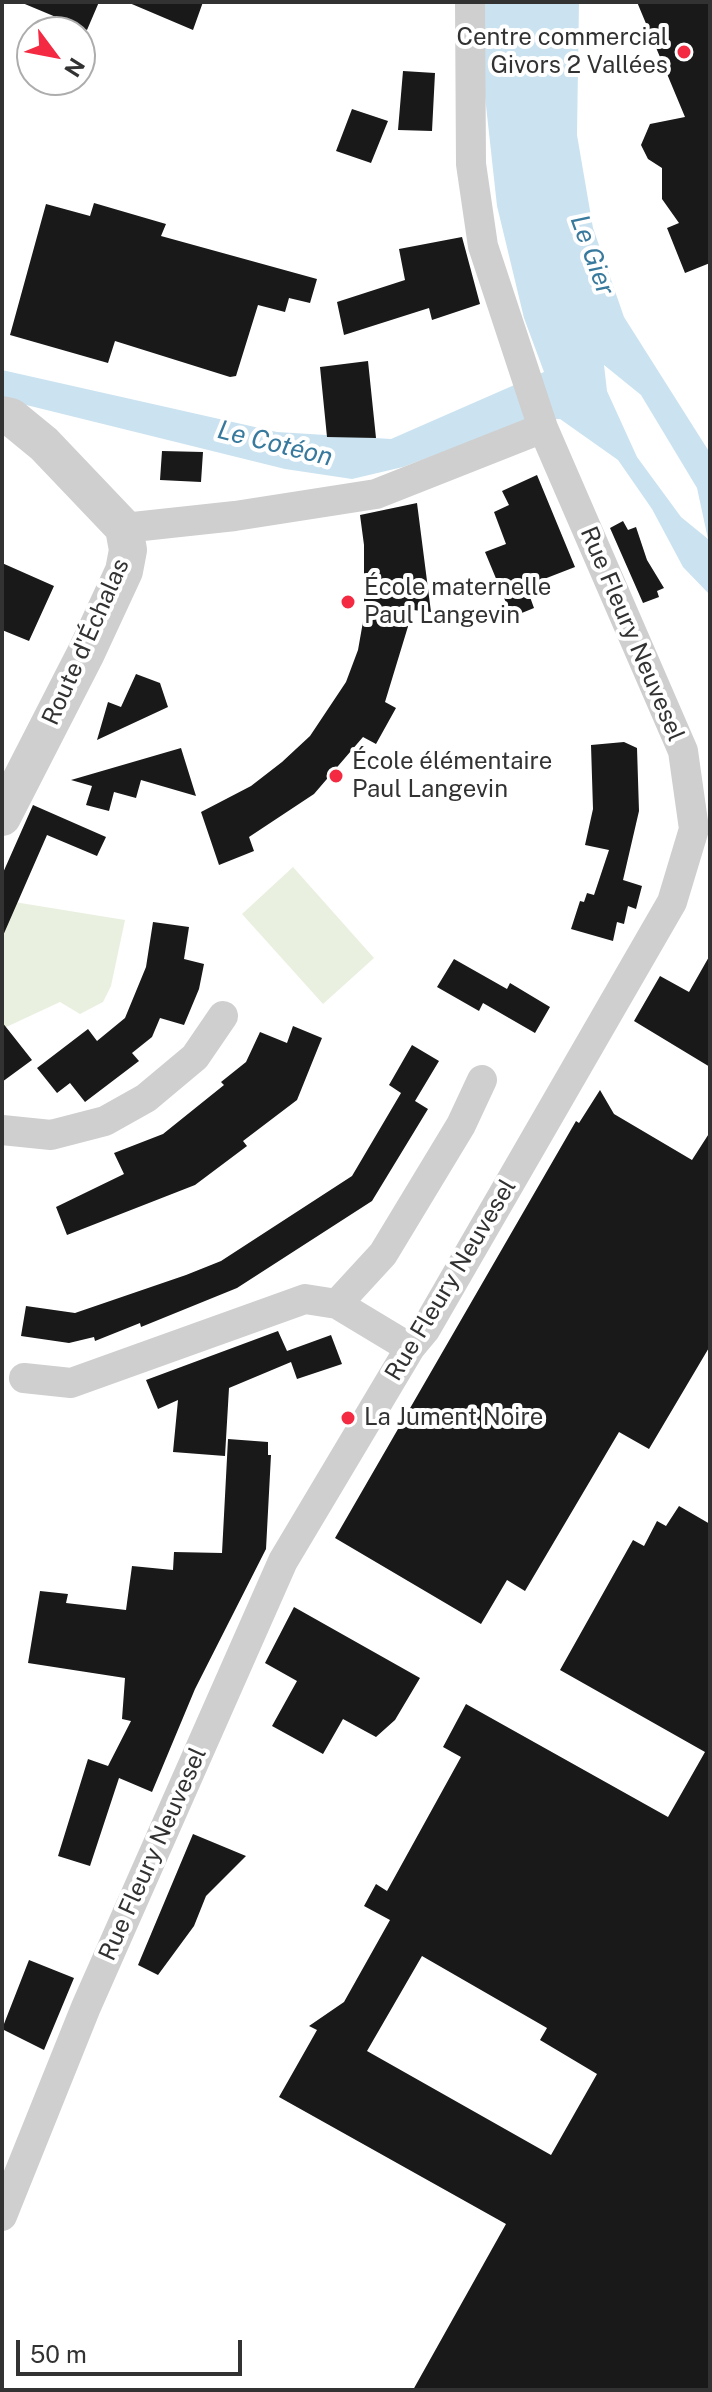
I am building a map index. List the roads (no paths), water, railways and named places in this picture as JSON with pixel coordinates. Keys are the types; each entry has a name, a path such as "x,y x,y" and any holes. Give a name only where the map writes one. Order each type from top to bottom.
{"street":[{"name":"Rue Fleury Neuvesel","path":"2,2216 86,2007 283,1561 410,1348 425,1330 672,902 694,829 683,751 543,428 483,246 471,164 470,2"},
{"name":"Route d'Échalas","path":"2,817 124,571 128,550 124,528 44,444 6,416"},
{"path":"124,528 235,516 376,494 543,428"},
{"path":"2,1130 51,1135 105,1121 146,1098 195,1057 223,1016"},
{"path":"337,1304 383,1254 461,1125 482,1080"},
{"path":"24,1378 71,1383 305,1299 337,1304 410,1348"}],"water":[{"path":"485,2 579,2 577,135 593,228 624,317 710,453 710,595 683,567 652,509 618,460 560,419 528,420 403,467 352,479 285,469 2,399 2,370 277,432 391,439 544,372 524,318 497,206 480,51","holes":["604,365 641,395 697,488 708,539 681,517 637,457 607,391"]}],"place":[{"name":"Centre commercial Givors 2 Vallées","path":"684,52"},
{"name":"École maternelle Paul Langevin","path":"348,602"},
{"name":"École élémentaire Paul Langevin","path":"336,776"},
{"name":"La Jument Noire","path":"348,1418"}],"water label":[{"name":"Le Gier","path":"592,255"},
{"name":"Le Cotéon","path":"275,444"}]}
